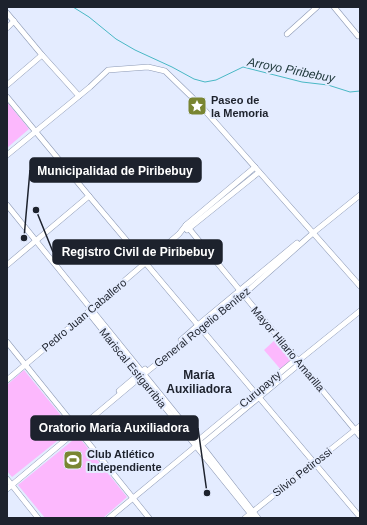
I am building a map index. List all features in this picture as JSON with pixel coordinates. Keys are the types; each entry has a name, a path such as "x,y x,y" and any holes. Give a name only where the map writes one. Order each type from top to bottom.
{"street":[{"path":"286,34 317,7"},
{"path":"334,7 358,36"},
{"path":"7,13 79,96"},
{"path":"7,28 14,21"},
{"path":"7,85 42,55"},
{"path":"7,155 79,96 108,70 148,67 165,70 200,105 360,286"},
{"path":"7,97 360,517"},
{"path":"188,227 255,167"},
{"path":"188,227 260,172"},
{"name":"General Rogelio Benítez","path":"7,489 9,483 77,429 241,293 360,191"},
{"name":"General Rogelio Benítez","path":"312,232 360,195"},
{"path":"7,265 89,196"},
{"path":"7,205 252,514 258,518"},
{"name":"Pedro Juan Caballero","path":"7,380 188,227"},
{"name":"Mayor Hilario Amarilla","path":"188,227 360,436"},
{"name":"Curupayty","path":"109,518 198,444 200,439 257,396 294,361 298,361 360,311"},
{"path":"7,342 149,518"},
{"name":"Silvio Petirossi","path":"245,518 252,514 360,426"},
{"path":"9,483 38,518"}],"shaded area":[{"path":"7,102 29,129 7,148"},
{"path":"276,339 294,360 282,371 264,350"},
{"path":"24,370 72,429 12,477 7,471 7,385"},
{"name":"Club Atlético Independiente","path":"78,436 127,497 103,518 45,518 18,485"}],"waterway":[{"name":"Arroyo Piribebuy","path":"73,7 89,17 116,39 194,79 205,82 216,80 243,67 302,82 328,85 350,92 360,91"}],"place":[{"name":"Paseo de la Memoria","path":"197,106"},
{"name":"Registro Civil de Piribebuy","path":"36,210"},
{"name":"Municipalidad de Piribebuy","path":"24,238"},
{"name":"Club Atlético Independiente","path":"73,460"},
{"name":"Oratorio María Auxiliadora","path":"207,493"}],"district":[{"name":"María Auxiliadora","path":"199,382"}]}
